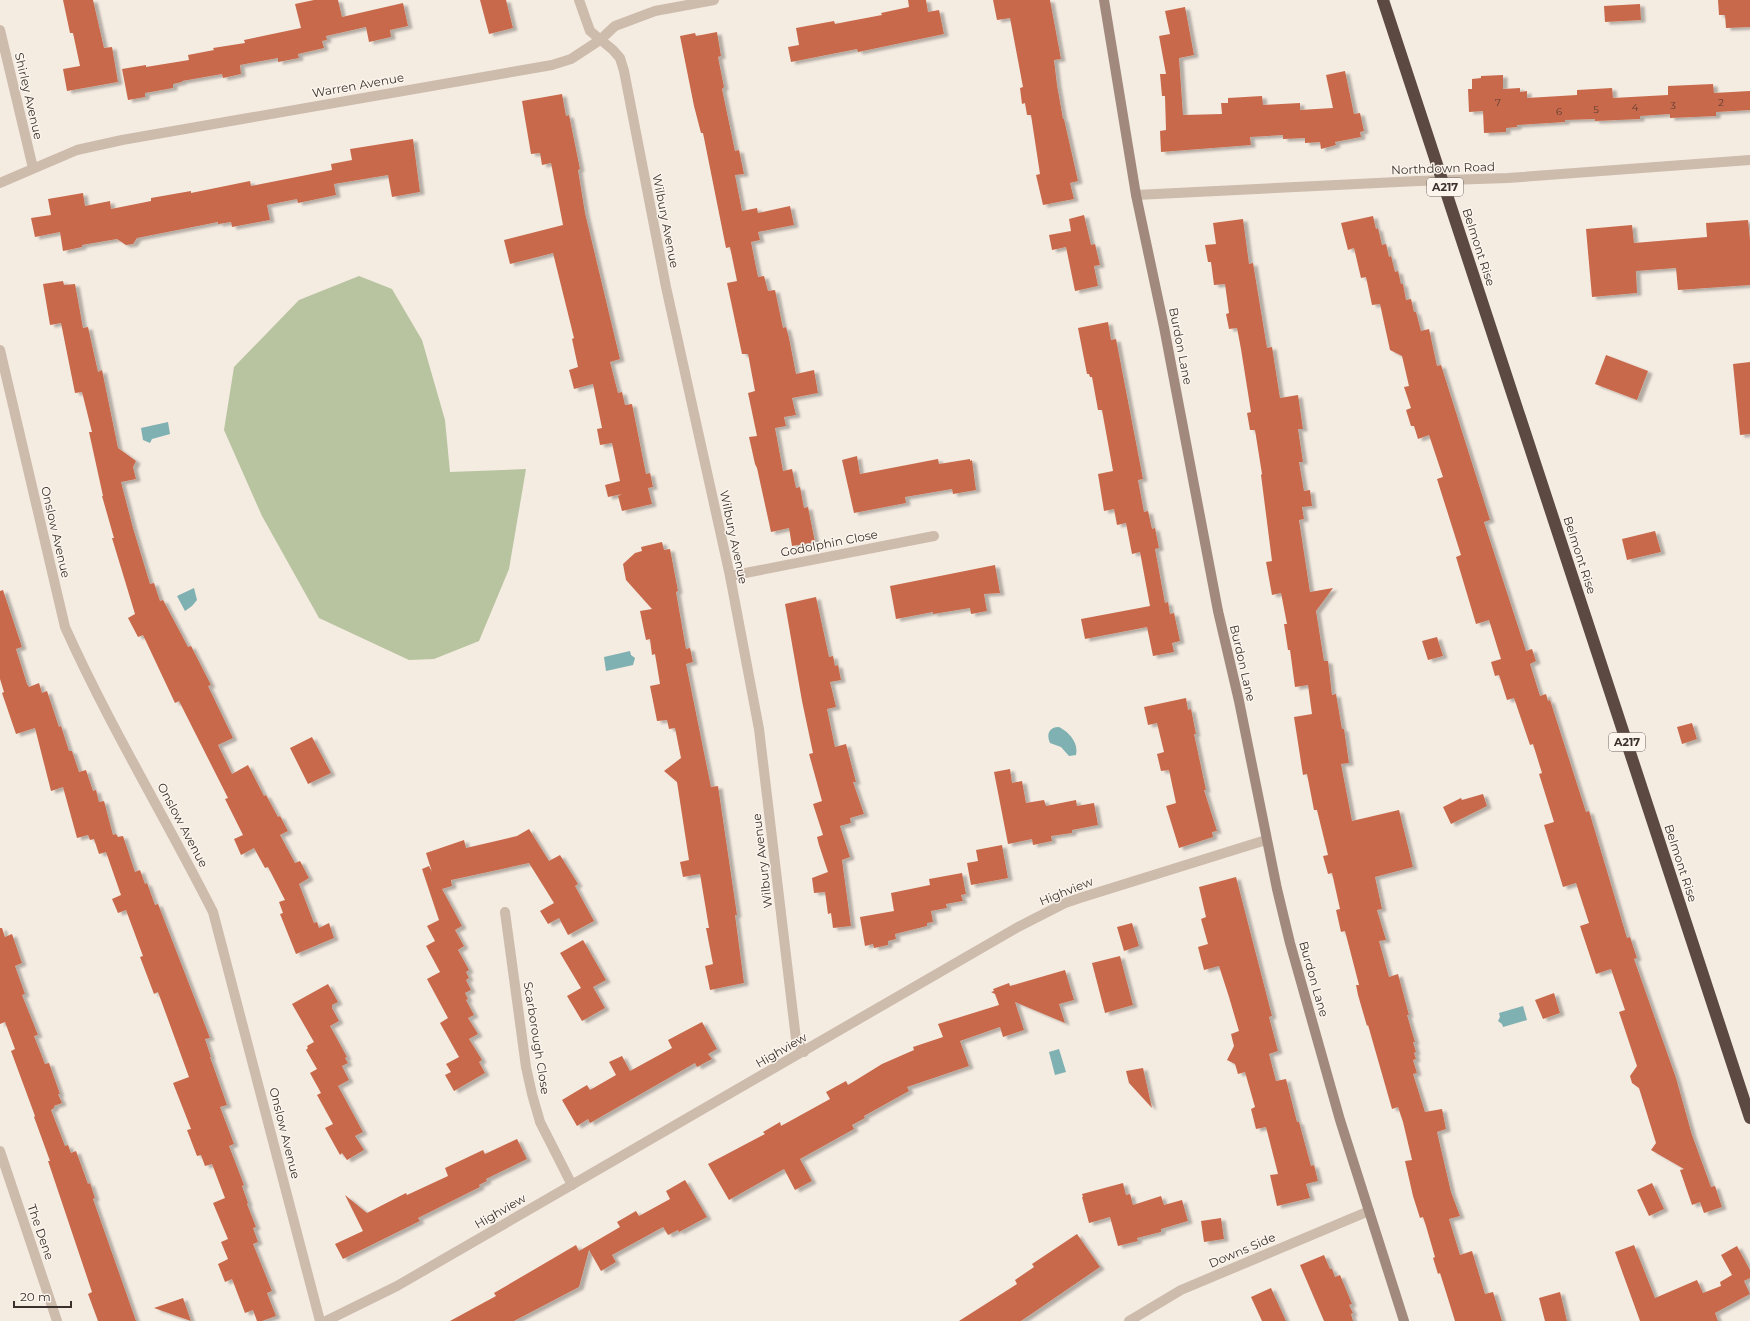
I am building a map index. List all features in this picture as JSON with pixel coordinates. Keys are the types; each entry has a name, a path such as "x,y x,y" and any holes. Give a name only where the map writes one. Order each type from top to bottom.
{"highway":[{"name":"Belmont Rise","path":"1383,0 1750,1118"}],"street":[{"name":"Wilbury Avenue","path":"579,0 590,31 613,50 620,58 624,71 666,287 730,576 759,729 796,1038 804,1052"},
{"name":"Warren Avenue","path":"0,183 77,150 122,140 552,64 571,59 600,40 615,26 655,12 714,0"},
{"name":"Burdon Lane","path":"1104,0 1136,195 1164,327 1218,611 1239,701 1266,840 1290,943 1338,1113 1404,1321"},
{"name":"Shirley Avenue","path":"0,30 33,168"},
{"name":"Northdown Road","path":"1136,195 1442,180 1516,178 1750,160"},
{"name":"Onslow Avenue","path":"0,350 65,627 84,669 184,854 213,912 320,1321"},
{"name":"Godolphin Close","path":"730,576 934,536"},
{"name":"Highview","path":"326,1321 397,1286 1018,927 1065,903 1134,880 1266,840"},
{"name":"Scarborough Close","path":"504,912 526,1067 532,1094 543,1128 572,1185"},
{"name":"The Dene","path":"0,1150 57,1321"},
{"name":"Downs Side","path":"1129,1321 1181,1290 1369,1211"}],"green space":[{"path":"359,276 392,289 422,340 445,420 450,472 526,469 509,569 479,641 434,659 409,660 319,618 262,516 224,430 234,367 299,300"}],"water":[{"path":"168,422 170,434 152,439 150,443 143,440 141,428"},
{"path":"194,588 197,600 185,611 177,596"},
{"path":"630,651 631,655 635,658 633,665 606,671 604,657"},
{"path":"1059,727 1075,742 1077,751 1076,755 1069,756 1061,747 1050,743 1048,737 1049,732 1053,728"},
{"path":"1523,1006 1527,1020 1503,1027 1498,1021 1500,1017 1499,1013"},
{"path":"1059,1049 1066,1072 1055,1075 1049,1052"}],"building":[{"path":"63,0 93,0 104,48 112,47 118,82 67,91 63,69 80,66 73,33 70,33"},
{"path":"314,0 338,0 342,17 403,3 408,26 390,30 391,37 369,42 366,27 326,36 327,40 322,41 324,48 298,54 299,58 278,62 278,58 240,65 241,74 223,78 222,74 182,81 173,84 173,88 145,93 145,97 128,100 122,69 146,65 146,67 189,60 188,55 214,50 213,48 245,43 244,40 301,28 295,4"},
{"path":"480,0 506,0 513,28 489,34"},
{"path":"908,0 926,0 928,12 939,10 944,34 858,52 857,49 791,62 788,47 799,45 796,28 834,21 835,24 882,15 881,13 909,7"},
{"path":"993,0 1050,0 1061,59 1054,60 1057,85 1063,119 1078,181 1070,183 1074,199 1043,205 1036,175 1040,174 1031,115 1027,115 1025,103 1022,104 1020,88 1023,87 1010,18 997,20"},
{"path":"1718,0 1750,0 1750,27 1726,28 1725,15 1719,15"},
{"path":"1640,4 1641,20 1605,22 1604,6"},
{"path":"1185,7 1194,55 1179,58 1183,115 1222,114 1221,103 1228,103 1228,98 1262,96 1263,105 1300,103 1300,110 1333,108 1326,75 1345,71 1354,114 1360,113 1364,131 1360,132 1361,137 1335,142 1336,145 1321,149 1320,142 1305,143 1305,138 1283,139 1283,135 1250,137 1251,145 1161,152 1160,131 1166,130 1165,96 1162,96 1160,74 1166,74 1159,36 1170,34 1165,11"},
{"path":"717,32 721,56 718,57 724,87 722,89 735,151 739,150 744,174 735,175 742,211 757,208 758,213 790,206 794,225 758,232 760,240 751,242 758,277 764,276 768,291 775,290 783,328 786,327 789,338 796,374 814,370 818,393 792,398 796,415 784,417 786,426 775,428 783,471 792,469 796,488 800,487 804,508 808,507 815,542 792,546 789,528 771,532 749,437 757,436 748,393 755,391 748,354 742,354 727,283 737,281 730,247 726,248 703,133 701,133 694,106 680,36 695,33 696,36"},
{"path":"1503,75 1503,89 1520,88 1520,92 1527,91 1527,98 1577,95 1577,90 1612,88 1613,98 1668,95 1668,86 1713,84 1714,93 1750,91 1750,110 1716,112 1716,116 1670,118 1670,114 1640,116 1640,119 1595,121 1595,119 1565,120 1565,122 1517,125 1517,127 1506,128 1506,132 1484,133 1483,111 1469,112 1468,89 1472,89 1472,79 1481,78 1481,76"},
{"path":"562,94 566,116 569,115 580,169 578,170 585,213 620,359 610,362 618,393 622,392 625,405 632,404 646,474 650,473 653,487 648,488 652,504 622,511 618,496 622,494 608,497 605,485 620,481 612,443 600,445 597,429 602,428 593,384 574,389 569,370 578,367 572,339 574,338 553,253 510,264 504,240 563,225 551,163 542,165 540,153 531,154 522,101"},
{"path":"413,139 420,192 392,197 388,175 334,184 336,195 298,203 297,199 267,205 270,220 232,227 231,222 218,224 218,222 137,238 133,244 126,245 117,239 82,245 82,247 63,251 60,232 35,237 31,218 51,215 48,199 83,193 85,206 110,201 111,209 151,201 151,198 191,191 191,193 250,181 251,186 332,170 331,164 352,160 350,149"},
{"path":"1084,215 1091,245 1095,244 1100,265 1094,266 1098,286 1075,291 1066,247 1052,250 1049,235 1071,231 1069,219"},
{"path":"1373,216 1376,229 1378,228 1382,245 1386,244 1395,272 1398,271 1401,284 1403,284 1406,300 1411,299 1421,331 1429,329 1437,366 1441,365 1490,520 1484,522 1526,651 1532,649 1536,661 1530,664 1540,696 1546,694 1548,701 1550,700 1586,812 1589,811 1627,938 1630,937 1637,958 1634,959 1676,1078 1692,1135 1711,1187 1715,1186 1722,1207 1704,1213 1700,1202 1692,1205 1680,1170 1684,1169 1651,1150 1656,1143 1639,1088 1632,1083 1630,1076 1637,1066 1619,1012 1625,1010 1611,969 1596,974 1580,926 1589,923 1576,883 1563,887 1544,825 1554,822 1539,774 1542,773 1533,744 1530,745 1514,698 1507,700 1499,675 1495,676 1491,662 1501,659 1489,620 1476,624 1456,557 1461,555 1437,479 1443,477 1429,435 1418,439 1414,426 1411,426 1406,410 1411,408 1404,387 1409,386 1402,356 1390,350 1380,304 1372,305 1366,277 1361,278 1354,248 1348,250 1341,223"},
{"path":"1243,219 1249,264 1253,263 1267,348 1272,347 1280,398 1298,395 1303,429 1298,429 1303,462 1299,462 1304,491 1310,490 1312,506 1302,507 1304,519 1299,520 1310,592 1333,588 1316,611 1324,661 1328,661 1332,695 1336,694 1342,729 1344,729 1349,763 1341,764 1352,821 1399,810 1413,867 1375,877 1382,909 1377,910 1386,940 1379,941 1389,977 1398,974 1409,1015 1407,1015 1415,1042 1413,1042 1416,1052 1414,1053 1416,1059 1413,1060 1417,1073 1413,1074 1425,1112 1442,1109 1446,1129 1437,1132 1451,1192 1460,1216 1449,1219 1460,1255 1472,1251 1485,1294 1493,1292 1502,1321 1455,1321 1440,1273 1438,1274 1433,1258 1435,1257 1423,1217 1420,1218 1413,1196 1405,1161 1412,1160 1403,1122 1398,1107 1392,1109 1358,995 1356,985 1359,985 1345,931 1341,932 1336,910 1340,909 1332,873 1328,874 1323,856 1328,855 1317,810 1314,810 1307,774 1303,775 1294,717 1312,714 1308,685 1295,687 1290,650 1288,650 1284,624 1287,624 1281,593 1272,595 1266,562 1272,561 1262,474 1255,430 1250,430 1247,413 1251,412 1237,328 1229,329 1226,314 1229,313 1225,284 1214,285 1211,262 1208,262 1205,245 1216,244 1213,223"},
{"path":"1748,220 1750,240 1750,285 1678,290 1676,268 1636,271 1637,293 1592,297 1586,229 1632,225 1634,243 1707,237 1706,223"},
{"path":"63,281 64,285 75,284 83,328 88,327 98,372 102,370 118,448 136,461 133,467 136,479 121,482 150,584 154,583 160,601 163,600 188,647 191,646 211,685 208,686 233,738 218,745 232,774 248,765 264,796 266,795 278,817 280,816 288,831 280,835 295,863 300,861 309,878 299,884 314,923 317,922 319,928 329,923 334,938 296,954 280,914 283,913 279,902 285,900 268,867 265,868 254,848 241,855 234,839 243,835 225,799 228,798 179,701 175,703 143,635 138,637 128,618 135,614 112,538 114,538 102,496 89,432 92,432 82,392 75,393 61,323 50,325 43,284"},
{"path":"1108,322 1111,340 1116,339 1143,479 1138,480 1144,512 1148,511 1152,529 1155,528 1159,548 1155,549 1165,603 1168,602 1170,614 1174,613 1180,641 1172,643 1174,652 1153,656 1147,627 1085,639 1081,619 1150,606 1140,552 1132,554 1126,523 1117,525 1114,509 1104,511 1098,474 1113,471 1102,410 1098,410 1092,377 1087,374 1078,328"},
{"path":"1606,355 1648,371 1637,400 1595,384"},
{"path":"1750,362 1750,434 1740,435 1733,364"},
{"path":"857,456 860,474 938,459 939,464 970,459 970,461 972,460 976,490 953,494 952,489 905,497 906,503 854,513 842,460"},
{"path":"1655,531 1661,552 1627,560 1622,539"},
{"path":"662,542 664,550 670,549 678,591 676,592 686,649 690,648 693,662 686,664 711,787 718,786 737,915 735,915 744,983 710,990 705,966 713,964 706,928 709,928 700,874 683,877 680,862 689,860 677,782 664,771 681,758 675,728 669,729 667,720 657,721 650,686 660,684 655,654 652,655 650,639 646,640 640,611 652,609 626,580 623,564 635,553 642,551 641,547"},
{"path":"995,565 1000,593 984,594 987,611 971,614 970,608 933,614 933,612 896,619 890,586"},
{"path":"3,590 22,647 16,649 27,684 29,687 39,683 42,693 47,691 59,727 61,726 69,751 72,751 79,772 86,770 93,791 96,790 99,802 104,801 113,835 116,834 118,837 123,836 135,872 140,870 145,884 147,883 155,905 158,904 210,1038 205,1039 227,1105 220,1107 234,1144 229,1146 244,1185 242,1186 248,1203 247,1204 256,1227 253,1228 258,1242 253,1244 272,1291 267,1293 276,1316 262,1321 257,1321 253,1310 245,1313 232,1279 225,1282 218,1264 228,1259 221,1242 228,1239 213,1203 225,1198 212,1164 205,1166 201,1155 197,1156 187,1130 191,1129 173,1083 189,1077 158,992 154,994 140,957 143,956 126,910 118,913 112,899 121,895 106,852 99,854 94,839 90,840 88,835 77,838 63,787 51,791 35,728 16,734 2,693 4,692 0,679 0,591"},
{"path":"816,597 829,657 833,656 835,666 838,665 841,680 830,682 836,707 827,709 835,747 846,744 856,782 853,782 864,814 850,818 851,823 840,826 850,857 842,860 851,926 833,928 831,913 828,914 825,892 814,893 812,878 828,872 817,837 823,835 813,804 822,801 809,754 813,753 802,701 785,604"},
{"path":"1437,637 1443,656 1428,660 1422,641"},
{"path":"1186,698 1188,710 1191,709 1196,734 1194,734 1206,790 1204,790 1217,831 1212,832 1213,837 1179,848 1166,806 1176,803 1169,770 1161,771 1157,754 1164,752 1157,723 1148,725 1144,707"},
{"path":"1692,723 1697,739 1682,744 1677,727"},
{"path":"312,737 331,773 308,784 290,748"},
{"path":"1010,769 1012,783 1022,781 1026,803 1044,800 1046,806 1076,800 1077,806 1094,803 1098,825 1072,830 1072,833 1051,836 1052,841 1033,845 1032,839 1008,844 994,772"},
{"path":"1483,794 1487,806 1451,824 1443,807 1461,798 1462,800"},
{"path":"529,829 549,861 560,855 578,884 575,886 594,921 568,935 559,918 548,924 540,911 554,903 529,863 451,880 452,886 442,889 462,926 455,930 464,946 458,950 469,970 466,972 469,978 466,980 471,990 465,993 468,999 466,1000 474,1015 468,1018 478,1034 469,1039 482,1060 479,1062 485,1073 454,1091 445,1075 451,1072 446,1064 459,1057 440,1023 448,1018 427,979 440,972 426,946 435,941 427,926 439,920 422,869 429,866 432,872 426,853 464,840 466,848 517,836"},
{"path":"1002,845 1008,878 971,885 967,863 978,861 976,850"},
{"path":"962,873 966,894 961,895 963,901 946,904 947,908 931,911 933,922 927,923 927,926 895,934 896,939 888,941 888,945 874,948 873,944 865,946 860,917 894,911 891,893 930,885 929,879"},
{"path":"1236,877 1272,1016 1269,1017 1278,1051 1269,1054 1276,1081 1286,1079 1297,1122 1299,1122 1311,1166 1314,1165 1318,1181 1306,1184 1310,1198 1277,1206 1270,1175 1278,1174 1266,1127 1256,1129 1251,1109 1255,1107 1245,1072 1238,1074 1235,1064 1227,1060 1234,1046 1231,1034 1239,1031 1229,997 1219,966 1204,970 1198,947 1208,944 1201,919 1206,917 1199,887"},
{"path":"1132,923 1139,946 1124,951 1117,927"},
{"path":"0,928 2,928 5,937 12,934 22,963 15,966 25,994 22,995 38,1035 34,1036 45,1064 49,1063 60,1094 58,1094 62,1103 54,1106 51,1110 65,1146 68,1145 71,1153 76,1151 88,1184 90,1183 95,1198 93,1199 136,1321 98,1321 88,1294 92,1292 48,1161 50,1161 34,1117 35,1116 11,1051 15,1049 5,1022 0,1024"},
{"path":"583,940 606,980 593,987 605,1008 582,1021 567,996 581,988 560,953"},
{"path":"1120,956 1133,1005 1105,1013 1092,963"},
{"path":"1065,970 1074,1000 1059,1004 1065,1023 1015,1002 1024,1030 1003,1037 1000,1027 960,1041 969,1066 907,1087 909,1091 864,1116 865,1118 852,1125 854,1129 800,1159 812,1181 795,1190 784,1169 729,1200 708,1164 765,1134 763,1132 780,1122 781,1126 830,1099 826,1092 846,1081 848,1085 882,1064 914,1050 913,1047 943,1037 938,1024 999,1005 995,994 991,992 994,991 993,989 1009,983 1010,986"},
{"path":"328,984 338,1002 332,1005 332,1008 339,1021 330,1026 347,1057 345,1058 348,1063 342,1066 349,1080 338,1086 363,1132 355,1136 364,1150 347,1160 342,1153 340,1155 325,1128 333,1124 317,1095 321,1093 310,1073 317,1069 306,1050 308,1048 307,1046 314,1042 292,1004"},
{"path":"1554,993 1560,1013 1543,1019 1535,1000"},
{"path":"702,1022 717,1049 708,1054 712,1059 697,1067 695,1063 590,1123 588,1119 577,1126 562,1100 587,1085 590,1090 616,1075 609,1062 622,1056 630,1071 672,1048 668,1040"},
{"path":"1143,1068 1152,1108 1129,1083 1126,1071"},
{"path":"517,1139 527,1159 486,1179 487,1181 479,1185 480,1187 418,1218 420,1221 343,1259 335,1244 363,1231 345,1195 367,1213 406,1193 407,1195 448,1176 445,1168 483,1150 485,1154"},
{"path":"685,1180 707,1217 679,1232 678,1230 668,1235 663,1227 612,1255 616,1262 601,1271 589,1250 579,1287 514,1321 450,1321 496,1296 494,1293 576,1245 579,1251 620,1227 617,1222 636,1211 639,1216 670,1199 666,1191"},
{"path":"1123,1183 1126,1195 1130,1194 1133,1205 1161,1196 1164,1205 1182,1200 1188,1221 1161,1229 1161,1232 1137,1238 1138,1241 1118,1246 1110,1217 1089,1223 1082,1194"},
{"path":"1652,1183 1664,1209 1649,1216 1637,1190"},
{"path":"1221,1218 1224,1239 1204,1242 1201,1221"},
{"path":"1077,1234 1100,1267 1021,1321 959,1321 1017,1284 1015,1280 1034,1267 1032,1264"},
{"path":"1634,1245 1655,1298 1697,1280 1703,1293 1721,1286 1720,1282 1732,1275 1721,1255 1737,1246 1750,1270 1750,1278 1744,1281 1750,1294 1715,1313 1718,1321 1640,1321 1615,1252"},
{"path":"1324,1255 1335,1277 1340,1275 1352,1304 1349,1305 1353,1313 1351,1314 1353,1321 1324,1321 1300,1265"},
{"path":"1271,1288 1286,1321 1262,1321 1251,1297"},
{"path":"1560,1292 1567,1321 1545,1321 1539,1298"},
{"path":"183,1298 191,1321 154,1308"}]}
